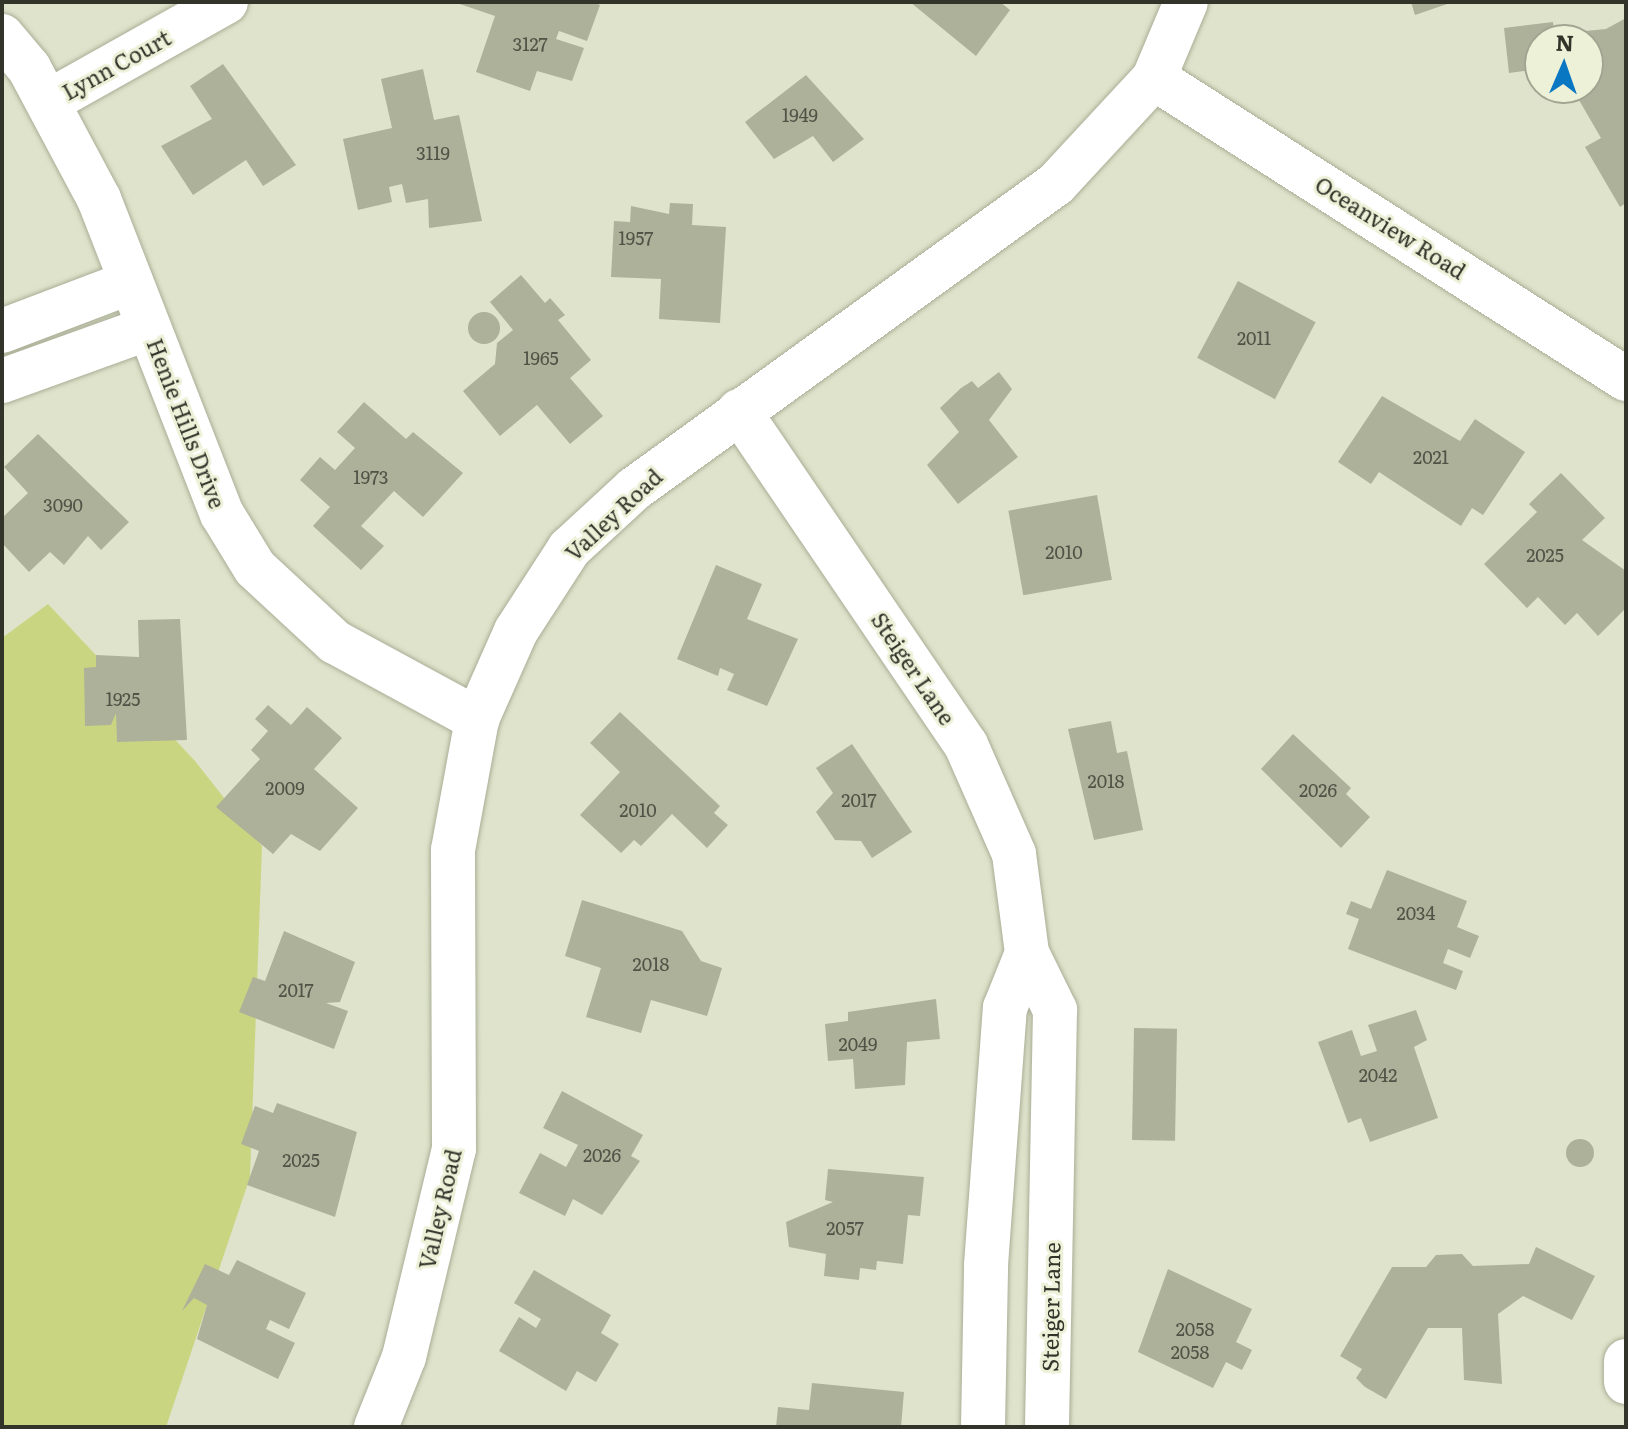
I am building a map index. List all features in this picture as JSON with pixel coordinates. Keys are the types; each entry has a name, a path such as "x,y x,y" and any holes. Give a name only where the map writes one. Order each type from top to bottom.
{"street":[{"name":"Lynn Court","path":"48,102 226,2"},
{"name":"Valley Road","path":"376,1427 404,1357 454,1149 453,850 477,719 516,631 569,549 634,489 1056,184 1154,78 1186,2"},
{"name":"Henie Hills Drive","path":"2,36 48,102 131,282 222,514 255,568 335,642 477,719"},
{"name":"Oceanview Road","path":"1154,78 1622,367"},
{"path":"2,331 131,282"},
{"path":"2,381 149,328"},
{"name":"Steiger Lane","path":"739,411 966,745 1014,854 1027,953 1055,1010 1047,1427"},
{"name":"Steiger Lane","path":"983,1427 986,1265 1005,1008 1027,953"},
{"path":"1626,1361 1626,1382"}],"green space":[{"path":"48,604 195,761 262,846 250,1177 166,1427 2,1427 2,638"}],"building":[{"path":"454,2 592,2 600,5 587,41 559,31 556,39 584,48 572,81 537,71 530,91 476,72 495,16"},
{"path":"910,2 1000,2 1010,10 976,56"},
{"path":"1411,2 1453,2 1415,15"},
{"path":"1626,18 1626,203 1620,207 1585,147 1601,138 1581,104 1604,104 1606,29"},
{"path":"1524,26 1524,71 1509,73 1504,28"},
{"path":"223,64 296,165 263,186 246,160 193,195 161,146 212,119 190,86"},
{"path":"423,69 434,120 459,115 482,221 429,228 428,199 406,203 402,184 389,187 392,202 358,210 343,139 392,128 381,79"},
{"path":"806,75 864,139 833,162 813,136 774,159 745,122"},
{"path":"670,203 693,204 692,225 726,227 720,323 659,319 661,279 611,277 614,221 630,222 631,206 669,214"},
{"path":"521,275 545,303 550,298 565,315 558,320 591,360 570,378 603,416 570,444 537,405 500,436 463,391 495,364 497,343 513,330 490,302"},
{"path":"1238,281 1316,322 1275,399 1197,358"},
{"path":"484,312 495,317 500,328 495,339 484,344 473,339 468,328 473,317"},
{"path":"999,372 1012,389 989,420 1018,457 958,504 927,465 959,432 940,408 972,381 978,388"},
{"path":"1382,396 1460,441 1475,419 1525,452 1483,515 1472,508 1461,526 1379,472 1371,484 1338,462"},
{"path":"364,402 406,439 413,432 463,473 423,517 394,491 361,526 384,546 361,570 313,526 330,507 300,480 320,457 335,470 355,448 337,432"},
{"path":"38,434 129,522 101,550 88,536 64,565 50,552 29,572 2,543 2,518 28,493 4,467"},
{"path":"1561,473 1605,518 1582,540 1626,571 1626,608 1598,636 1577,613 1565,625 1538,597 1527,608 1484,564 1537,512 1529,504"},
{"path":"1097,495 1112,580 1023,595 1008,511"},
{"path":"716,565 762,584 747,619 798,639 767,706 727,690 734,674 720,668 718,676 677,659"},
{"path":"180,619 187,740 117,742 116,713 111,725 85,726 84,668 96,667 96,655 139,657 138,620"},
{"path":"268,705 291,725 307,707 342,738 314,769 358,808 320,851 291,834 273,854 216,807 260,759 251,750 268,731 255,719"},
{"path":"620,712 720,806 714,813 728,825 707,848 672,814 641,846 634,840 621,853 580,815 620,772 590,743"},
{"path":"1111,721 1117,753 1127,751 1143,830 1094,840 1068,729"},
{"path":"1293,734 1351,788 1346,794 1370,817 1341,848 1261,769"},
{"path":"852,744 912,832 872,858 861,841 835,840 816,812 833,793 816,768"},
{"path":"1387,870 1467,901 1457,927 1479,936 1470,958 1448,949 1443,963 1463,971 1456,990 1348,949 1359,919 1346,914 1351,901 1371,909"},
{"path":"582,900 682,931 701,961 722,968 707,1016 651,1000 641,1033 586,1017 601,968 565,956"},
{"path":"284,931 355,962 340,1002 326,1003 348,1011 334,1049 239,1012 253,977 265,981"},
{"path":"936,999 940,1039 907,1042 905,1085 855,1089 853,1059 828,1061 825,1024 848,1021 848,1012"},
{"path":"1416,1010 1427,1040 1414,1047 1438,1118 1370,1142 1361,1118 1348,1123 1318,1042 1352,1030 1361,1056 1377,1051 1368,1025"},
{"path":"1134,1028 1177,1029 1175,1141 1132,1140"},
{"path":"562,1091 643,1135 631,1156 640,1161 602,1215 573,1199 565,1216 519,1193 540,1153 566,1167 578,1145 543,1128"},
{"path":"277,1103 357,1132 335,1217 247,1185 259,1151 241,1144 255,1106 273,1113"},
{"path":"1580,1139 1590,1143 1594,1153 1590,1163 1580,1167 1570,1163 1566,1153 1570,1143"},
{"path":"828,1169 924,1177 920,1216 908,1215 903,1264 877,1261 876,1270 860,1268 859,1280 824,1276 826,1254 789,1247 786,1222 833,1202 825,1200"},
{"path":"1536,1247 1595,1276 1572,1320 1523,1296 1498,1314 1502,1384 1464,1380 1462,1328 1428,1328 1386,1399 1365,1387 1356,1378 1362,1369 1340,1356 1392,1267 1426,1267 1436,1255 1462,1254 1473,1266 1529,1264"},
{"path":"237,1260 306,1293 289,1329 270,1320 266,1329 295,1343 278,1379 197,1339 207,1305 194,1298 182,1311 205,1264 229,1275"},
{"path":"1168,1269 1252,1309 1236,1342 1252,1350 1242,1370 1226,1362 1213,1388 1138,1352"},
{"path":"534,1270 611,1315 601,1333 619,1344 596,1382 577,1371 566,1391 499,1351 519,1317 536,1328 541,1319 514,1303"},
{"path":"812,1383 904,1392 901,1427 776,1427 778,1407 809,1410"}]}
